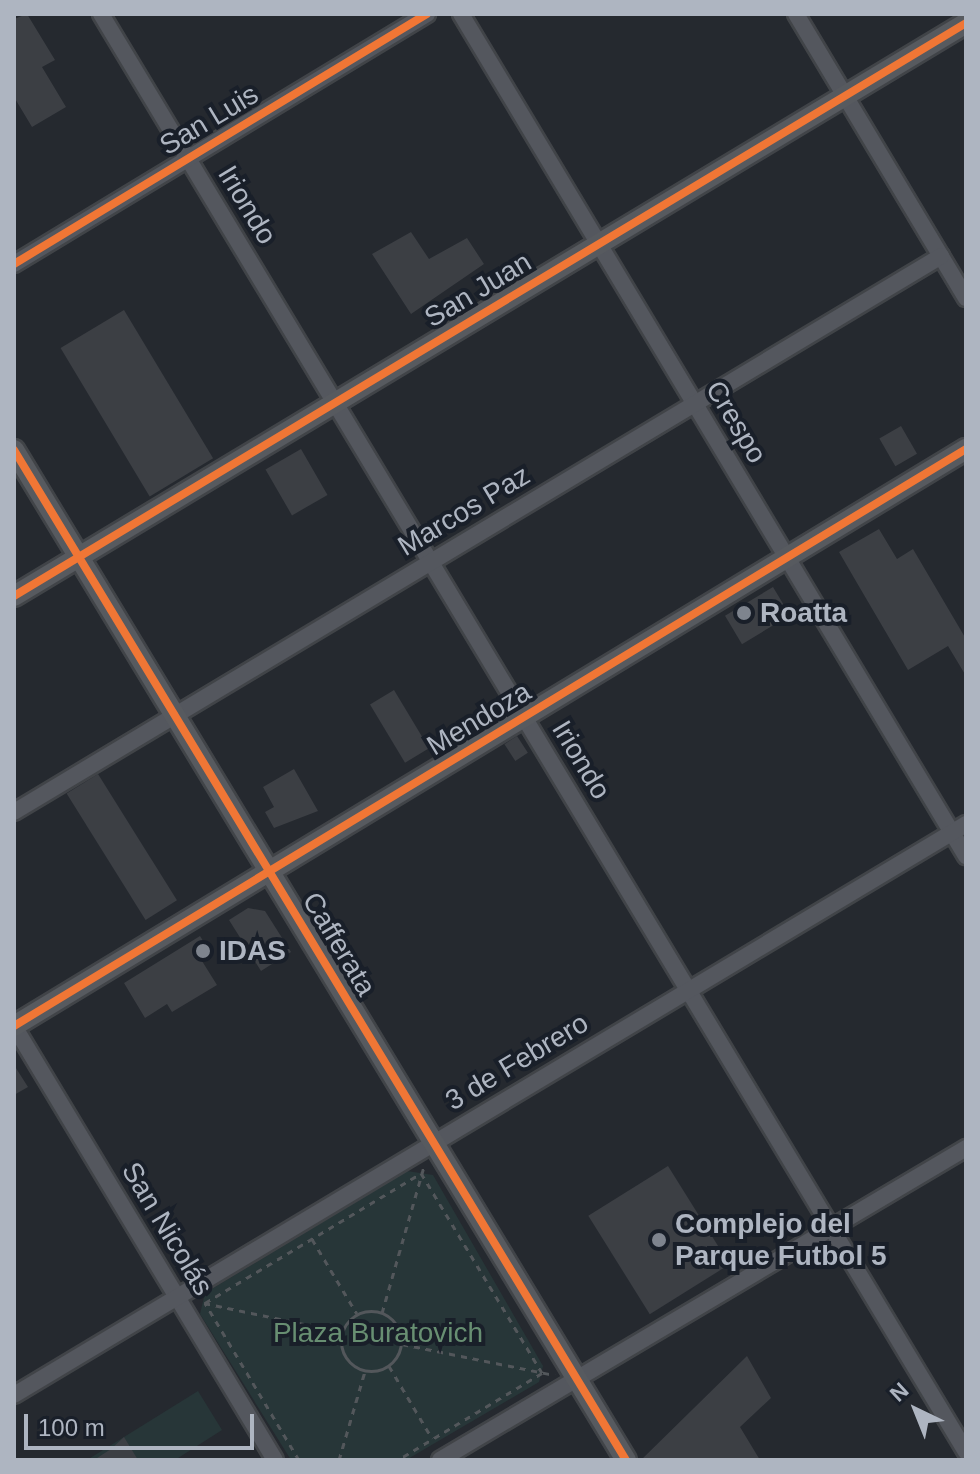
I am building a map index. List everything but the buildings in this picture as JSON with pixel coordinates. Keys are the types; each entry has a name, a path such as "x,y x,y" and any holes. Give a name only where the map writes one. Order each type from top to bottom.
{"main road":[{"name":"San Juan","path":"14,596 966,23"},
{"name":"Mendoza","path":"14,1026 966,449"},
{"name":"Cafferata","path":"14,450 626,1460"}],"street":[{"name":"Iriondo","path":"101,14 966,1452"},
{"name":"San Luis","path":"14,264 427,14"},
{"name":"Crespo","path":"461,14 787,557 959,828 966,856"},
{"path":"796,14 966,298"},
{"name":"Marcos Paz","path":"14,812 941,256"},
{"name":"3 de Febrero","path":"14,1395 959,828"},
{"name":"San Nicolás","path":"14,1026 275,1460"},
{"path":"440,1460 966,1148"}],"path":[{"path":"382,1313 421,1173 433,1142"},
{"path":"205,1303 421,1173"},
{"path":"421,1173 542,1373"},
{"path":"312,1239 358,1315"},
{"path":"177,1298 343,1332"},
{"path":"205,1303 299,1460"},
{"path":"382,1313 395,1322 402,1344 389,1366 365,1371 345,1356 343,1332 358,1315 382,1313"},
{"path":"402,1344 576,1378"},
{"path":"389,1366 433,1439"},
{"path":"339,1460 365,1371"},
{"path":"398,1460 542,1373"}],"green space":[{"name":"Plaza Buratovich","path":"407,1171 433,1175 543,1366 539,1382 406,1460 291,1460 200,1314 205,1293"},
{"path":"198,1391 222,1430 175,1460 87,1460"}],"cycle path":[{"path":"14,264 427,14"},
{"path":"14,596 966,23"},
{"path":"14,1026 966,449"},
{"path":"14,450 626,1460"}],"place":[{"name":"Roatta","path":"744,613"},
{"name":"IDAS","path":"203,951"},
{"name":"Complejo del Parque Futbol 5","path":"659,1240"}]}
